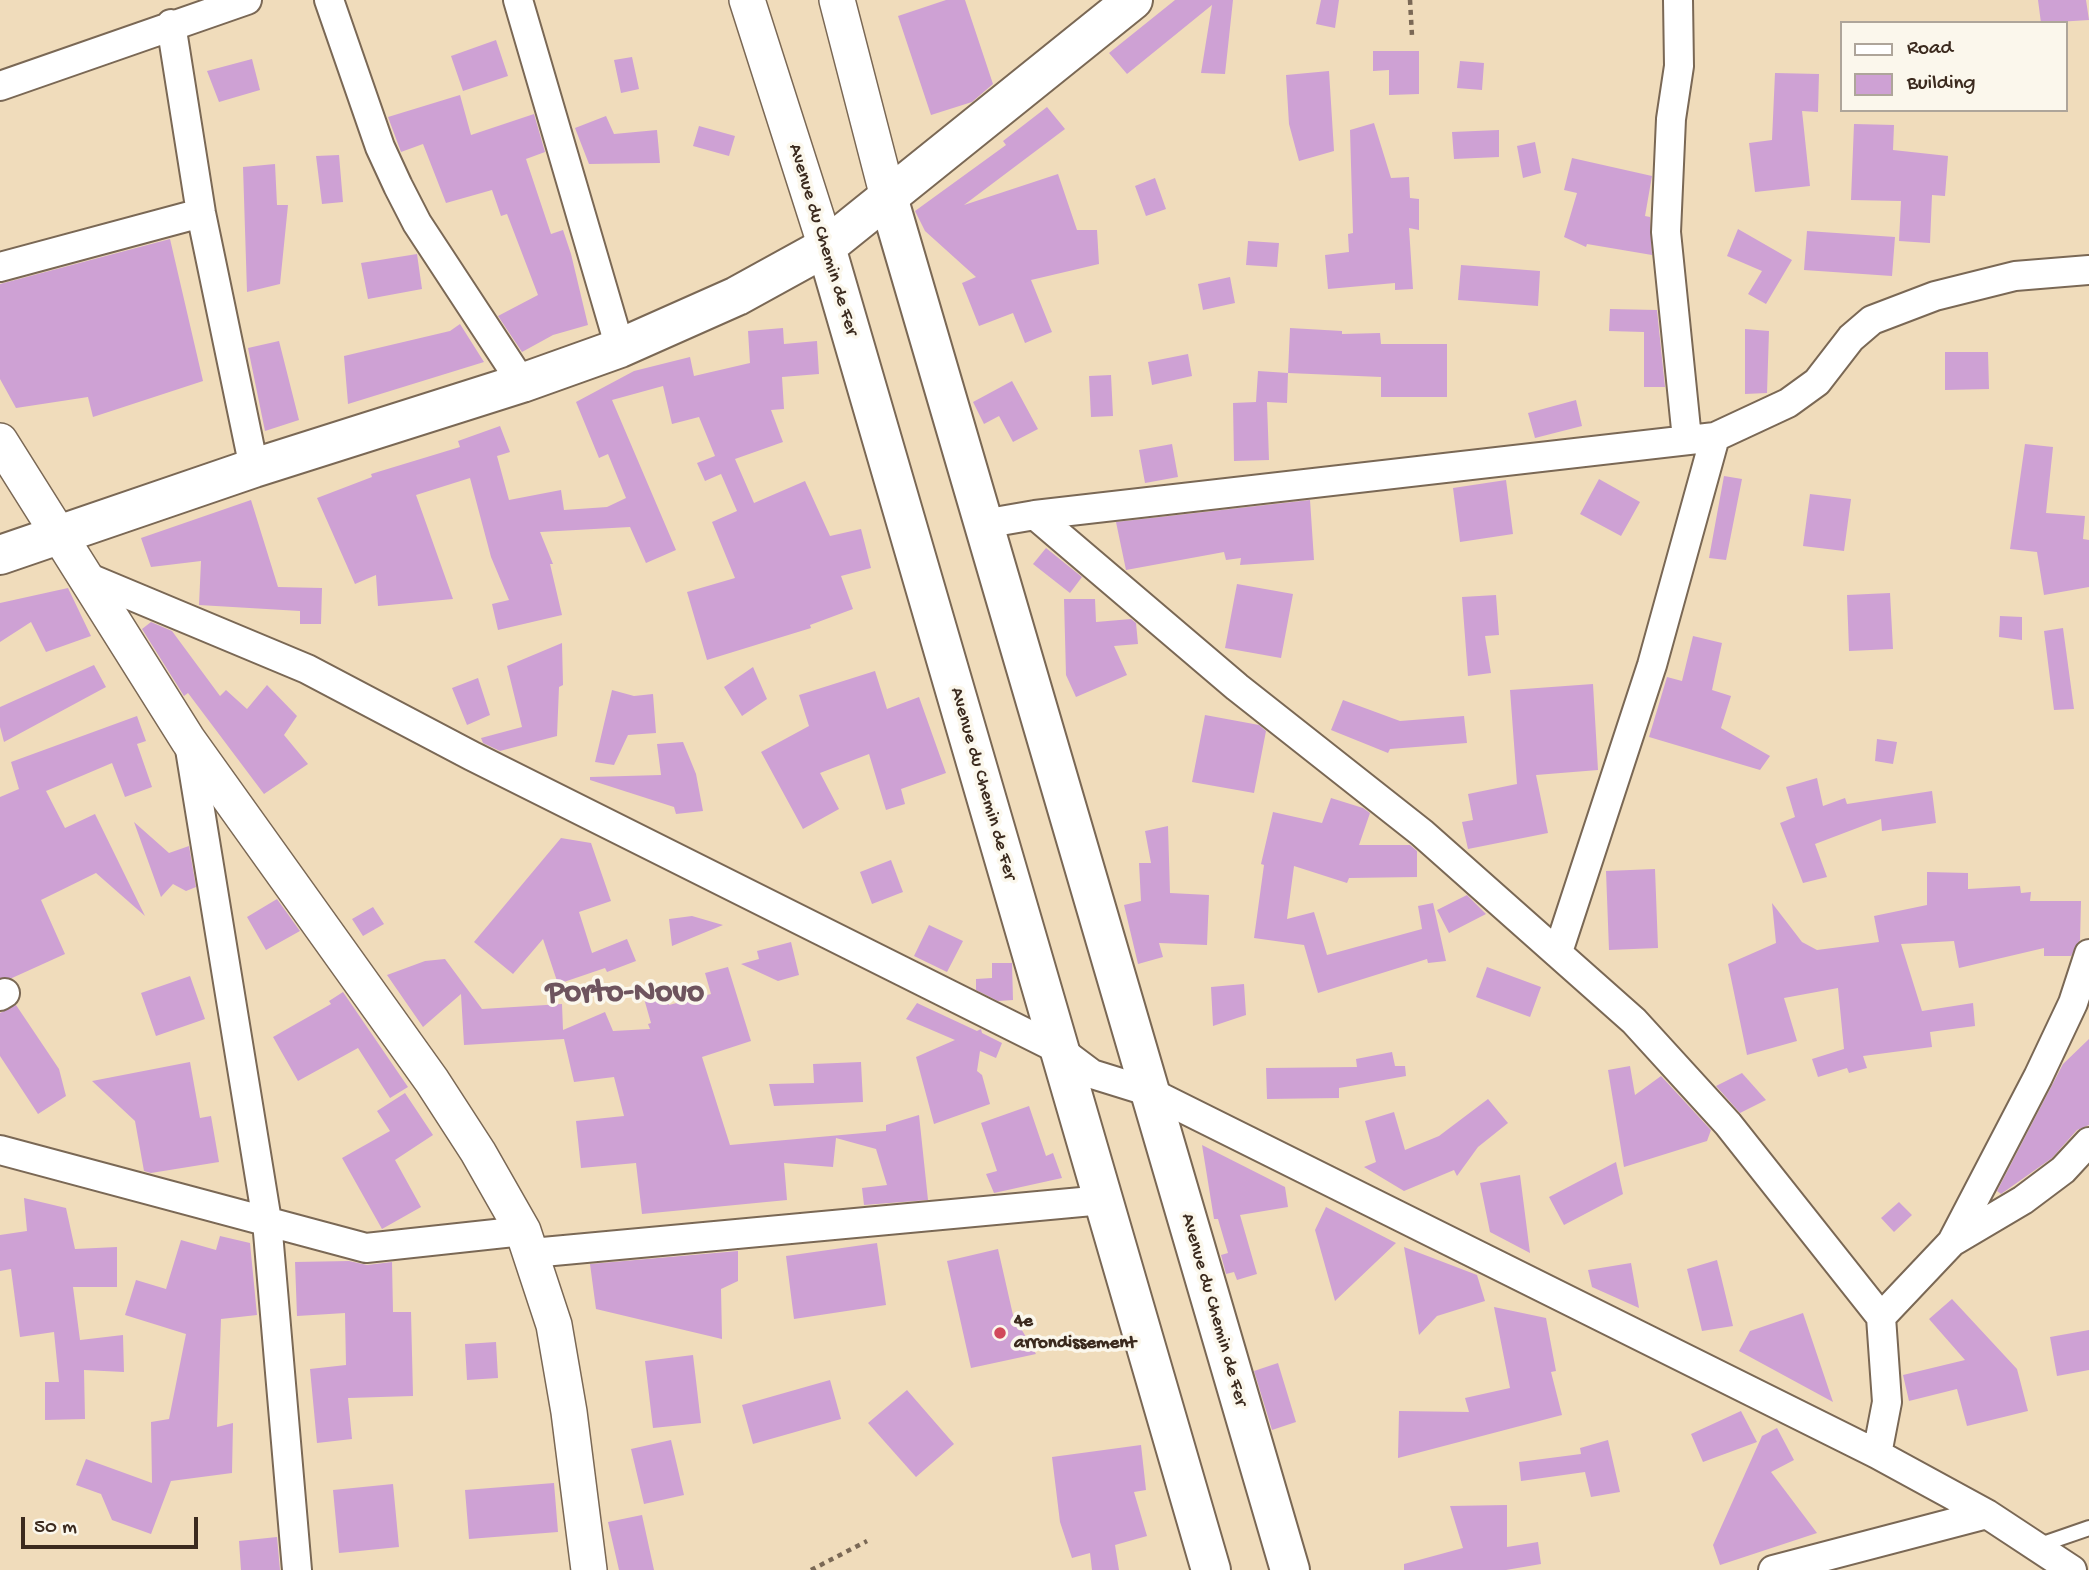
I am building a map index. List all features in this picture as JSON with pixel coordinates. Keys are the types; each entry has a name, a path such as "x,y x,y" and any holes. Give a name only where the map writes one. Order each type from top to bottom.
{"main road":[{"path":"0,555 254,468 522,383 620,348 783,273 826,247 1117,6"},
{"name":"Avenue du Chemin de Fer","path":"887,197 1290,1570"},
{"name":"Avenue du Chemin de Fer","path":"826,247 1211,1570"}],"street":[{"path":"0,86 247,0"},
{"path":"329,0 380,147 398,186 417,223 522,383"},
{"path":"518,0 620,348"},
{"name":"Avenue du Chemin de Fer","path":"747,0 826,247"},
{"name":"Avenue du Chemin de Fer","path":"836,0 887,197"},
{"path":"1678,0 1679,66 1671,119 1666,232 1687,439"},
{"path":"172,24 201,213 254,468"},
{"path":"0,267 201,213"},
{"path":"984,524 1035,515 1715,437 1788,402 1817,382 1851,338 1872,320 1935,296 2015,276 2089,270"},
{"path":"1558,952 1652,665 1715,437"},
{"path":"0,441 188,740 432,1081 478,1152 527,1242 554,1325 569,1412 589,1570"},
{"path":"1035,515 1237,687 1422,833 1558,952 1634,1021 1728,1125 1881,1317 1887,1402 1877,1454"},
{"path":"82,575 307,669 472,755 1060,1050 1091,1074 1150,1092 1877,1454 1987,1514 2072,1570"},
{"path":"188,740 267,1221 297,1570"},
{"path":"1952,1242 2038,1077 2073,1003 2089,954"},
{"path":"1881,1317 1952,1242 2033,1192 2063,1170 2089,1142"},
{"path":"0,1150 366,1248 527,1242 1104,1200"},
{"path":"1773,1570 1987,1514"}],"lane":[{"path":"2037,1546 2089,1528"}],"path":[{"path":"1410,0 1412,36"},
{"path":"811,1570 867,1541"}],"building":[{"path":"946,0 965,0 993,84 972,102 931,115 898,16"},
{"path":"1175,0 1233,0 1225,74 1201,73 1212,5 1127,74 1109,53"},
{"path":"1321,0 1339,0 1335,28 1316,24"},
{"path":"2038,0 2086,0 2089,20 2041,21"},
{"path":"496,40 508,76 463,91 451,56"},
{"path":"1373,51 1419,51 1419,94 1389,95 1389,70 1373,71"},
{"path":"632,57 639,89 621,93 614,60"},
{"path":"252,59 260,90 219,102 207,71"},
{"path":"1460,61 1484,63 1482,90 1457,88"},
{"path":"1329,71 1334,151 1299,161 1289,124 1286,75"},
{"path":"1775,73 1819,74 1818,112 1802,111 1810,186 1755,192 1749,143 1772,140"},
{"path":"460,95 471,135 534,114 545,152 526,159 551,234 563,230 571,254 588,325 553,335 522,352 498,316 538,295 507,214 501,216 492,190 446,203 423,144 401,152 388,117"},
{"path":"1047,107 1065,129 964,205 1058,174 1077,230 1097,230 1099,264 1031,280 1052,332 1025,343 1013,313 979,326 962,283 976,277 925,231 915,211 1006,145 1003,141"},
{"path":"606,116 614,134 657,130 660,163 589,164 575,128"},
{"path":"1374,123 1391,178 1409,177 1410,198 1419,199 1419,230 1409,228 1413,289 1395,290 1395,283 1328,289 1325,255 1349,252 1348,234 1353,233 1350,130"},
{"path":"1854,124 1894,125 1893,150 1948,156 1945,196 1932,195 1930,243 1899,241 1901,201 1851,200"},
{"path":"699,126 735,136 729,156 693,146"},
{"path":"1499,130 1499,157 1454,159 1452,132"},
{"path":"1535,142 1541,173 1523,178 1517,146"},
{"path":"339,155 343,202 322,204 316,156"},
{"path":"1572,158 1652,176 1645,216 1650,217 1652,255 1587,244 1586,247 1564,237 1577,193 1564,190"},
{"path":"275,164 277,205 288,205 280,284 247,292 243,167"},
{"path":"1155,178 1166,209 1146,216 1135,186"},
{"path":"1738,229 1792,260 1766,304 1748,294 1762,271 1727,256"},
{"path":"1807,231 1895,237 1892,276 1804,270"},
{"path":"170,239 203,381 93,417 88,397 16,408 0,379 0,284"},
{"path":"1248,241 1279,243 1277,267 1246,265"},
{"path":"417,254 422,289 368,299 361,263"},
{"path":"1461,265 1540,271 1538,306 1458,300"},
{"path":"1230,277 1235,303 1203,310 1198,284"},
{"path":"1610,309 1657,310 1665,387 1644,387 1644,332 1609,331"},
{"path":"460,324 484,362 348,404 344,356 450,331"},
{"path":"783,328 784,344 817,341 819,374 782,377 784,409 771,410 783,442 735,459 754,503 805,481 830,536 861,529 871,568 841,576 853,609 810,625 811,628 707,660 687,592 735,578 712,522 737,511 721,474 705,481 697,463 715,456 699,417 672,424 663,386 612,400 676,550 646,563 630,527 540,532 553,564 550,564 562,615 498,630 492,604 509,600 491,557 470,478 416,495 453,599 378,606 376,575 355,584 317,498 372,477 371,474 460,447 458,441 500,426 510,452 497,456 509,500 561,490 564,510 607,507 626,498 608,454 599,458 576,402 634,371 690,357 694,376 750,363 748,331"},
{"path":"1290,328 1342,331 1342,334 1380,333 1381,344 1447,344 1447,397 1381,397 1381,377 1288,373"},
{"path":"1745,329 1769,331 1767,393 1745,394"},
{"path":"279,341 299,420 265,431 248,348"},
{"path":"1945,352 1988,352 1989,389 1945,390"},
{"path":"1188,354 1192,376 1152,385 1148,362"},
{"path":"1258,371 1288,373 1287,403 1267,402 1269,460 1234,461 1233,403 1256,402"},
{"path":"1111,375 1113,416 1091,417 1089,376"},
{"path":"1012,381 1038,429 1013,442 999,416 984,424 973,402"},
{"path":"1576,400 1582,426 1535,438 1528,413"},
{"path":"1172,444 1178,477 1145,483 1139,450"},
{"path":"2025,444 2053,447 2046,513 2085,516 2083,539 2089,540 2089,587 2044,595 2037,552 2010,549"},
{"path":"1724,476 1742,479 1726,560 1709,558"},
{"path":"1599,479 1640,502 1621,536 1580,514"},
{"path":"1506,480 1513,534 1460,542 1453,488"},
{"path":"1810,494 1851,499 1844,551 1803,546"},
{"path":"251,500 278,587 322,588 321,624 300,624 300,611 199,605 201,561 151,567 141,538"},
{"path":"1310,500 1314,560 1240,565 1241,558 1226,560 1224,552 1126,570 1116,522"},
{"path":"1046,548 1082,577 1070,593 1033,564"},
{"path":"1237,584 1293,594 1281,658 1225,648"},
{"path":"68,588 91,636 46,652 31,622 0,642 0,603"},
{"path":"1890,593 1893,649 1849,651 1847,595"},
{"path":"1496,595 1499,635 1485,636 1491,673 1468,676 1462,597"},
{"path":"1064,599 1095,599 1096,622 1131,619 1136,623 1138,644 1114,646 1127,675 1076,697 1066,675"},
{"path":"2000,616 2022,617 2022,640 1999,637"},
{"path":"151,622 172,631 220,696 226,690 247,709 267,685 297,716 284,735 308,764 264,794 188,693 184,696 142,629"},
{"path":"2063,628 2074,709 2054,710 2044,631"},
{"path":"1693,636 1722,643 1712,690 1731,696 1721,728 1770,756 1760,770 1649,737 1667,677 1682,681"},
{"path":"562,643 563,685 559,687 557,736 500,751 483,743 481,738 522,727 507,666"},
{"path":"94,665 106,687 4,742 0,727 0,707"},
{"path":"753,667 767,699 742,716 724,687"},
{"path":"875,671 887,709 919,697 946,773 901,789 905,804 886,810 869,754 820,773 839,809 803,829 761,752 809,726 799,695"},
{"path":"478,678 490,715 467,725 452,688"},
{"path":"1593,684 1598,770 1536,775 1548,833 1468,849 1462,822 1473,820 1468,794 1517,784 1510,690"},
{"path":"612,690 634,696 653,694 656,733 628,735 614,765 595,762"},
{"path":"1343,700 1400,721 1464,716 1467,743 1390,749 1388,753 1331,730"},
{"path":"1205,715 1259,725 1266,731 1254,793 1192,782"},
{"path":"137,716 146,741 137,744 152,787 125,797 112,763 46,791 65,828 95,814 145,916 96,873 41,900 65,954 12,978 0,978 0,797 19,789 11,762"},
{"path":"1877,739 1897,742 1893,764 1875,761"},
{"path":"683,742 696,774 703,811 676,814 674,807 590,780 590,777 661,775 657,744"},
{"path":"1817,778 1823,806 1845,798 1847,804 1932,791 1936,823 1882,831 1881,819 1815,844 1827,877 1803,883 1780,823 1795,817 1786,787"},
{"path":"1331,798 1363,808 1370,813 1359,845 1410,845 1417,851 1417,877 1349,878 1347,883 1294,866 1287,919 1314,912 1327,955 1422,929 1418,906 1433,903 1446,961 1428,963 1427,959 1318,993 1304,945 1254,938 1264,865 1261,864 1273,812 1322,823"},
{"path":"134,822 169,853 189,846 196,887 186,891 173,884 161,897"},
{"path":"1168,826 1170,893 1209,895 1207,945 1159,943 1163,957 1138,964 1124,905 1141,901 1139,863 1151,863 1145,831"},
{"path":"561,838 591,843 611,901 579,912 592,953 627,939 636,961 607,972 605,968 558,984 543,939 513,974 474,942"},
{"path":"891,860 903,892 872,904 860,872"},
{"path":"1655,869 1658,948 1609,950 1606,871"},
{"path":"1927,872 1968,873 1968,889 2020,886 2021,893 2031,892 2030,901 2081,901 2080,940 2071,956 2044,956 2044,948 1959,968 1954,941 1901,944 1922,1011 1973,1003 1975,1026 1930,1032 1932,1047 1863,1056 1867,1068 1849,1073 1847,1068 1818,1077 1812,1059 1844,1049 1838,988 1784,998 1797,1041 1747,1055 1728,964 1776,943 1772,903 1802,942 1817,950 1879,942 1874,916 1927,905"},
{"path":"1467,895 1486,914 1449,933 1437,910"},
{"path":"277,899 300,931 266,950 247,917"},
{"path":"373,907 384,924 363,936 352,919"},
{"path":"692,916 723,925 672,946 669,919"},
{"path":"929,925 963,941 947,972 914,956"},
{"path":"791,942 799,975 778,981 741,964 759,959 757,951"},
{"path":"445,959 482,1009 562,1004 563,1030 605,1012 613,1031 650,1029 648,1024 651,1023 643,995 663,986 669,1005 711,994 705,973 728,967 751,1041 702,1057 730,1145 886,1131 886,1125 919,1115 928,1200 864,1205 862,1188 887,1185 876,1149 836,1138 833,1167 784,1163 787,1200 642,1214 636,1163 581,1168 576,1121 624,1116 614,1077 574,1082 564,1039 464,1045 461,994 423,1027 387,975 425,961"},
{"path":"992,963 1012,963 1013,1000 998,1001 976,990 976,979 992,978"},
{"path":"1487,967 1541,987 1530,1017 1476,997"},
{"path":"190,976 205,1019 156,1036 141,993"},
{"path":"1244,984 1246,1015 1213,1026 1211,987"},
{"path":"343,992 408,1087 390,1098 358,1048 298,1081 273,1037 331,1004 329,1001"},
{"path":"917,1003 977,1031 981,1029 982,1033 1002,1043 996,1058 980,1051 977,1071 982,1075 990,1104 934,1124 916,1057 955,1040 906,1019"},
{"path":"16,1005 59,1069 66,1096 38,1114 0,1056 0,1013"},
{"path":"2089,1039 2089,1125 2077,1130 2052,1158 2001,1194 1997,1191 2063,1064"},
{"path":"1392,1052 1395,1066 1405,1066 1406,1076 1339,1088 1339,1098 1267,1099 1266,1068 1357,1067 1356,1059"},
{"path":"190,1062 200,1118 211,1116 219,1162 151,1173 144,1171 135,1121 92,1081"},
{"path":"861,1062 863,1102 774,1106 769,1084 814,1083 813,1064"},
{"path":"1630,1066 1635,1095 1661,1076 1711,1130 1707,1141 1624,1167 1608,1070"},
{"path":"1742,1073 1766,1100 1740,1113 1716,1086"},
{"path":"405,1093 433,1135 395,1160 421,1207 382,1229 342,1158 390,1131 377,1111"},
{"path":"1488,1099 1508,1123 1478,1147 1457,1176 1454,1170 1404,1191 1364,1167 1376,1162 1365,1121 1394,1112 1405,1150 1439,1136"},
{"path":"1029,1106 1046,1156 1053,1153 1062,1178 994,1193 986,1174 997,1171 981,1123"},
{"path":"1202,1145 1285,1187 1288,1207 1240,1215 1257,1274 1237,1280 1234,1272 1226,1274 1221,1255 1228,1253 1218,1219 1214,1219"},
{"path":"1616,1162 1623,1194 1564,1225 1549,1197"},
{"path":"1520,1175 1530,1253 1490,1232 1480,1183"},
{"path":"24,1198 66,1208 75,1249 117,1247 117,1287 73,1287 80,1340 123,1335 124,1372 84,1370 85,1419 45,1420 45,1382 59,1382 54,1332 20,1337 11,1269 0,1271 0,1235 27,1231"},
{"path":"1899,1202 1912,1215 1894,1232 1881,1218"},
{"path":"1326,1207 1396,1243 1335,1301 1315,1230"},
{"path":"220,1236 250,1243 257,1315 221,1319 217,1427 233,1423 232,1473 171,1481 151,1534 112,1520 101,1494 76,1485 86,1459 152,1483 151,1422 169,1419 186,1334 125,1315 136,1280 166,1289 181,1240 216,1250"},
{"path":"877,1243 886,1305 794,1319 786,1256"},
{"path":"1404,1247 1477,1275 1485,1301 1437,1316 1419,1335"},
{"path":"998,1249 1013,1315 1036,1354 971,1368 947,1261"},
{"path":"738,1251 738,1281 721,1289 722,1339 596,1309 590,1264"},
{"path":"1717,1260 1733,1326 1702,1331 1687,1269"},
{"path":"349,1261 367,1265 392,1262 393,1312 411,1312 413,1396 348,1398 352,1439 317,1443 310,1369 346,1365 345,1313 297,1316 295,1262"},
{"path":"1631,1263 1639,1308 1592,1287 1588,1270"},
{"path":"1952,1299 2017,1369 2028,1411 1967,1426 1957,1389 1909,1401 1903,1375 1965,1360 1929,1319"},
{"path":"1494,1307 1546,1318 1556,1371 1551,1372 1562,1415 1398,1458 1399,1411 1469,1412 1465,1398 1510,1388"},
{"path":"1803,1313 1833,1402 1739,1351 1750,1331"},
{"path":"2089,1330 2089,1370 2057,1376 2050,1337"},
{"path":"496,1342 498,1378 467,1380 465,1344"},
{"path":"693,1355 701,1423 653,1428 645,1361"},
{"path":"1278,1363 1296,1422 1272,1430 1254,1371"},
{"path":"830,1380 841,1419 753,1444 742,1405"},
{"path":"907,1390 954,1444 916,1477 868,1423"},
{"path":"1741,1411 1757,1442 1703,1462 1691,1434"},
{"path":"1777,1428 1794,1460 1771,1472 1817,1533 1720,1565 1713,1545 1762,1436"},
{"path":"671,1440 684,1495 644,1504 631,1449"},
{"path":"1608,1440 1620,1492 1591,1497 1585,1472 1521,1481 1519,1462 1581,1454 1580,1448"},
{"path":"1141,1445 1146,1490 1134,1492 1147,1536 1115,1545 1119,1570 1092,1570 1090,1553 1072,1558 1060,1522 1052,1457"},
{"path":"554,1483 558,1532 469,1539 465,1490"},
{"path":"393,1484 399,1547 339,1553 333,1490"},
{"path":"1507,1505 1507,1547 1538,1542 1541,1564 1506,1570 1404,1570 1404,1564 1463,1548 1450,1506"},
{"path":"642,1515 654,1570 619,1570 608,1522"},
{"path":"277,1537 280,1570 241,1570 239,1541"}],"place":[{"name":"4e arrondissement","path":"1000,1333"}],"district":[{"name":"Porto-Novo","path":"625,995"}]}
